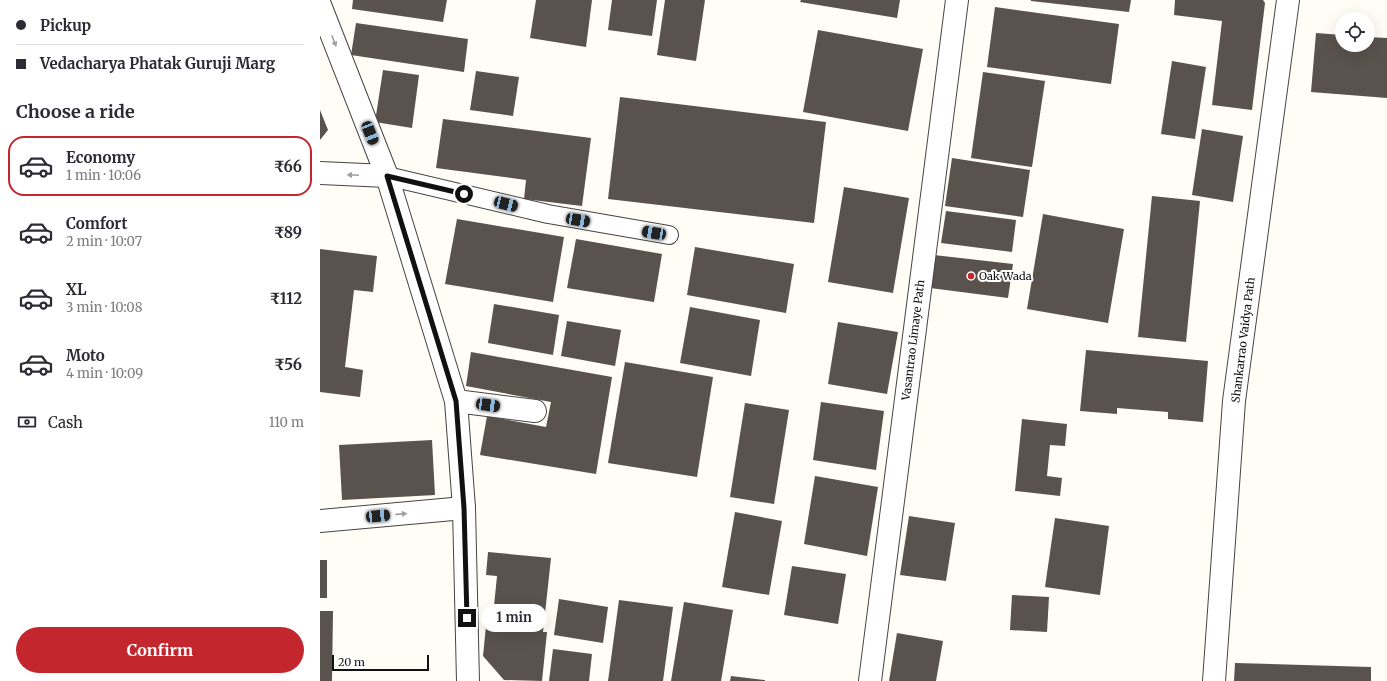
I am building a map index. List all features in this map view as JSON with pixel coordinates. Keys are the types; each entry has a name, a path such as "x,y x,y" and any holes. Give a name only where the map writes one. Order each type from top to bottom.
{"street":[{"name":"Vasantrao Limaye Path","path":"870,681 957,0"},
{"name":"Shankarrao Vaidya Path","path":"1214,681 1234,400 1288,0"},
{"path":"320,4 387,176 456,401 464,508 468,681"},
{"path":"320,173 387,176"},
{"path":"456,401 535,411"},
{"path":"320,521 464,508"}],"lane":[{"path":"387,176 548,214 669,235"}],"building":[{"path":"353,0 447,0 443,22 352,9"},
{"path":"536,0 592,0 586,47 530,38"},
{"path":"612,0 657,0 652,36 608,30"},
{"path":"665,0 705,0 696,61 657,55"},
{"path":"801,0 900,0 897,18 800,2"},
{"path":"1031,0 1131,0 1129,12"},
{"path":"1175,0 1263,0 1265,3 1252,110 1212,105 1222,21 1174,15"},
{"path":"995,7 1119,24 1111,84 987,67"},
{"path":"356,23 468,39 464,72 351,55"},
{"path":"818,30 923,49 908,131 803,112"},
{"path":"1316,33 1335,34 1335,52 1375,52 1375,37 1387,38 1387,98 1311,92"},
{"path":"1172,61 1206,67 1195,139 1161,134"},
{"path":"383,70 419,75 412,128 375,122"},
{"path":"476,71 519,77 513,116 470,110"},
{"path":"983,72 1045,81 1032,167 971,158"},
{"path":"620,97 826,122 814,223 608,199"},
{"path":"320,110 328,130 320,140"},
{"path":"443,119 591,138 582,206 524,199 526,180 436,168"},
{"path":"1202,129 1243,136 1233,202 1192,195"},
{"path":"952,158 1030,170 1023,217 945,206"},
{"path":"844,187 909,198 893,293 828,282"},
{"path":"1152,196 1200,201 1186,342 1138,337"},
{"path":"946,211 1016,220 1012,252 941,243"},
{"path":"1043,214 1124,229 1108,323 1027,309"},
{"path":"457,219 564,237 553,302 445,284"},
{"path":"576,239 662,254 654,302 567,288"},
{"path":"695,247 794,264 786,313 687,295"},
{"path":"320,249 377,256 373,292 354,290 345,367 363,370 360,397 320,392"},
{"name":"Oak Wada","path":"934,255 1013,264 1008,298 930,288"},
{"path":"494,304 559,315 553,355 488,343"},
{"path":"690,307 760,320 751,376 680,363"},
{"path":"567,321 621,330 615,366 561,356"},
{"path":"838,322 898,332 887,394 828,384"},
{"path":"1086,350 1208,361 1203,422 1168,419 1168,412 1117,408 1117,414 1080,411"},
{"path":"471,352 612,377 596,474 480,455 487,416 546,427 551,402 466,386"},
{"path":"625,362 713,377 697,477 608,463"},
{"path":"821,402 884,411 876,470 813,460"},
{"path":"745,403 789,410 774,504 730,497"},
{"path":"1022,419 1067,424 1065,446 1050,445 1047,476 1062,478 1060,496 1015,491"},
{"path":"432,440 435,495 342,500 339,445"},
{"path":"815,476 878,487 867,556 804,544"},
{"path":"735,512 782,521 769,595 722,587"},
{"path":"909,516 955,523 946,581 900,575"},
{"path":"1055,518 1109,526 1100,595 1045,587"},
{"path":"488,552 551,558 543,632 547,632 542,681 504,680 483,656 486,626 492,626 497,576 486,575"},
{"path":"320,560 327,560 327,598 320,598"},
{"path":"792,566 846,574 838,624 784,615"},
{"path":"1012,595 1049,597 1047,632 1010,630"},
{"path":"559,599 608,607 603,643 554,635"},
{"path":"619,600 673,607 663,681 608,681"},
{"path":"684,602 733,610 721,681 671,681"},
{"path":"320,611 333,611 332,681 320,681"},
{"path":"897,633 943,641 936,681 889,681"},
{"path":"553,649 592,654 589,681 549,681"},
{"path":"1235,663 1371,667 1371,681 1234,681"},
{"path":"731,676 765,680 765,681 730,681"}],"place":[{"name":"Oak Wada","path":"971,276"}],"route":[{"path":"464,194 387,176 456,401 464,508 467,618"}]}
